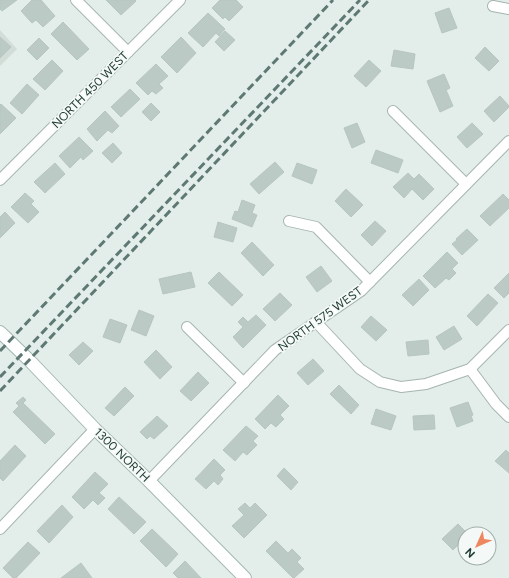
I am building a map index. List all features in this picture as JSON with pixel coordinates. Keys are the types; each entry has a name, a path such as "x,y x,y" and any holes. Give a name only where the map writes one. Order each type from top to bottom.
{"street":[{"path":"76,0 128,52"},
{"name":"NORTH 450 WEST","path":"0,180 180,0"},
{"path":"493,6 509,10"},
{"path":"393,111 466,184"},
{"name":"NORTH 575 WEST","path":"149,481 276,350 361,291 509,141"},
{"path":"289,221 316,226 370,282"},
{"path":"316,322 360,369 380,382 401,388 426,384 470,369 509,330"},
{"path":"186,327 244,383"},
{"name":"1300 NORTH","path":"0,332 245,578"},
{"path":"470,369 496,404 509,417"},
{"path":"0,529 95,429"}],"shaded area":[{"path":"0,30 17,49 0,66"}],"building":[{"path":"0,0 17,0 2,11 0,9"},
{"path":"32,0 41,0 55,16 43,27 36,20 32,23 21,11"},
{"path":"106,0 135,0 136,1 121,15"},
{"path":"220,0 236,0 243,7 229,21 225,17 223,19 212,8"},
{"path":"449,8 457,28 442,33 435,13"},
{"path":"208,13 225,29 219,36 216,33 203,47 188,33"},
{"path":"63,22 89,49 77,60 51,34"},
{"path":"225,31 235,40 224,51 215,42"},
{"path":"0,37 11,47 0,58"},
{"path":"181,37 196,53 177,73 161,57"},
{"path":"39,38 49,48 37,60 27,50"},
{"path":"485,47 499,61 489,71 475,58"},
{"path":"394,50 415,54 413,69 391,66"},
{"path":"52,60 63,71 45,90 33,79"},
{"path":"369,60 381,71 366,87 354,76"},
{"path":"156,64 168,76 159,84 163,88 156,94 152,91 148,95 136,83"},
{"path":"444,74 450,88 446,90 453,106 440,112 427,81"},
{"path":"27,84 39,95 22,114 10,103"},
{"path":"130,89 140,99 121,117 111,107"},
{"path":"500,96 509,107 494,122 484,111"},
{"path":"151,103 160,112 151,121 142,112"},
{"path":"1,104 16,118 0,134 0,105"},
{"path":"105,111 119,126 112,133 108,130 97,141 87,129"},
{"path":"357,123 365,142 352,148 344,128"},
{"path":"472,123 483,134 467,148 457,137"},
{"path":"79,137 93,151 83,160 81,157 70,168 59,156"},
{"path":"113,143 122,153 112,163 102,153"},
{"path":"376,150 403,160 398,173 371,163"},
{"path":"275,162 284,172 259,194 250,184"},
{"path":"55,163 65,174 45,193 34,182"},
{"path":"297,163 317,170 312,184 292,176"},
{"path":"408,173 414,179 419,174 434,189 423,200 412,189 404,198 393,187"},
{"path":"346,189 363,205 351,217 335,201"},
{"path":"25,193 34,201 31,204 39,212 28,223 11,207"},
{"path":"503,194 509,200 509,208 490,226 480,216"},
{"path":"242,200 255,205 252,213 257,215 252,227 232,219 235,211 238,212"},
{"path":"5,212 15,223 0,238 0,217"},
{"path":"375,221 386,231 372,246 361,235"},
{"path":"218,222 237,228 233,242 214,237"},
{"path":"467,229 478,240 462,255 452,244"},
{"path":"252,242 274,265 263,276 241,253"},
{"path":"447,252 458,263 452,269 456,273 449,280 446,278 435,288 423,276"},
{"path":"321,266 332,281 317,292 306,277"},
{"path":"191,272 195,287 163,294 159,279"},
{"path":"219,272 243,295 232,306 208,283"},
{"path":"509,273 509,293 504,298 494,288"},
{"path":"419,279 429,290 413,306 402,295"},
{"path":"280,293 292,305 275,321 263,309"},
{"path":"488,294 498,303 477,326 467,316"},
{"path":"139,310 154,316 146,336 131,330"},
{"path":"256,315 266,325 243,348 233,337 243,327 238,322 243,317 248,322"},
{"path":"371,316 387,330 376,341 361,327"},
{"path":"110,319 127,325 120,343 103,337"},
{"path":"454,326 462,339 444,350 436,337"},
{"path":"428,340 429,354 408,356 406,342"},
{"path":"83,342 93,351 79,365 69,355"},
{"path":"156,350 172,367 160,379 144,362"},
{"path":"313,359 324,371 308,385 297,373"},
{"path":"198,372 209,383 191,401 180,391"},
{"path":"339,385 359,405 351,414 330,394"},
{"path":"125,387 134,396 114,416 105,408"},
{"path":"278,395 289,406 280,415 284,419 276,427 271,423 265,429 255,419"},
{"path":"23,397 26,400 23,403 55,434 45,444 13,412 19,406 16,403"},
{"path":"468,402 473,415 471,416 473,421 457,427 450,408"},
{"path":"376,409 396,416 391,430 371,424"},
{"path":"434,415 435,429 414,430 413,416"},
{"path":"157,416 168,426 154,439 150,436 147,439 140,432"},
{"path":"246,426 258,436 253,441 257,445 247,455 243,452 235,461 223,450"},
{"path":"15,445 26,456 3,481 0,478 0,461"},
{"path":"506,450 509,453 509,473 495,461"},
{"path":"214,459 225,470 220,475 223,479 218,485 214,481 206,489 195,479"},
{"path":"284,468 298,482 291,490 277,476"},
{"path":"95,472 108,484 99,493 105,498 98,505 93,500 84,509 72,497"},
{"path":"119,497 146,522 134,534 108,509"},
{"path":"245,503 250,508 255,503 267,515 244,538 232,526 244,515 238,509"},
{"path":"62,505 73,517 49,543 37,531"},
{"path":"458,524 460,526 457,526 457,546 453,550 442,539"},
{"path":"152,529 178,554 166,567 140,541"},
{"path":"276,541 288,553 292,549 301,558 297,562 304,569 294,578 266,551"},
{"path":"28,542 40,553 16,578 13,578 3,568"},
{"path":"185,561 201,578 178,578 173,573"},
{"path":"81,563 92,578 61,578"}],"railway":[{"path":"0,351 333,0"},
{"path":"0,377 360,0"},
{"path":"0,391 369,0"}]}
